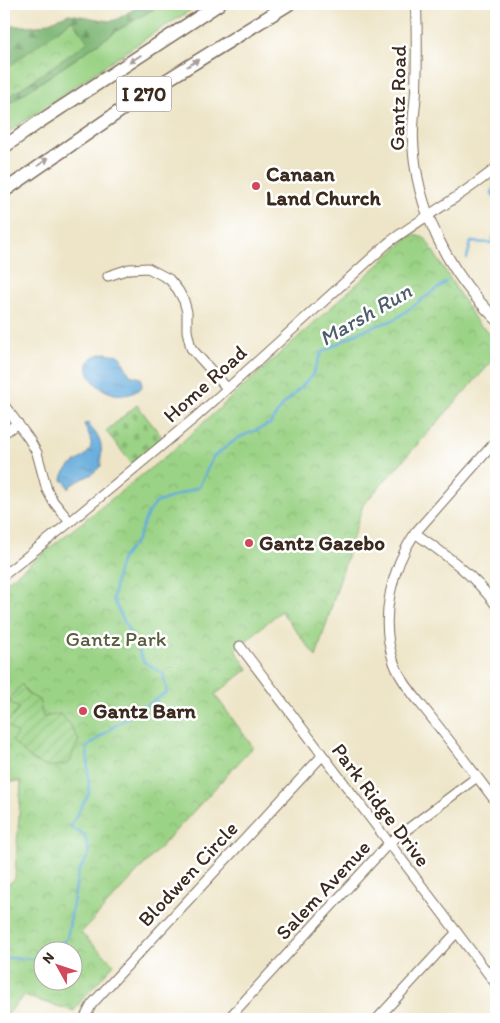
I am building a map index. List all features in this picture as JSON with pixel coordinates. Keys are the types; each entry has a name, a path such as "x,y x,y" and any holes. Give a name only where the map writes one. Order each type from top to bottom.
{"highway":[{"name":"I 270","path":"4,147 47,116 220,4"},
{"name":"I 270","path":"4,191 146,93 290,4"}],"main road":[{"name":"Gantz Road","path":"416,4 418,44 413,140 420,191 427,216 459,276 496,319"}],"street":[{"name":"Home Road","path":"4,575 197,416 388,243 471,188 495,169"},
{"path":"108,276 129,269 148,268 169,279 184,301 191,348 227,388"},
{"path":"4,405 38,454 50,496 70,522"},
{"path":"4,433 18,423"},
{"path":"494,799 406,685 392,658 386,629 390,594 406,547 415,533 495,445"},
{"path":"415,533 467,571 481,585 496,605"},
{"name":"Park Ridge Drive","path":"240,646 496,984"},
{"name":"Blodwen Circle","path":"84,1019 92,1004 322,756"},
{"name":"Salem Avenue","path":"228,1019 390,843 477,778"},
{"path":"377,1019 457,932"}],"green space":[{"path":"142,4 162,4 118,30 4,107 4,18 8,26 39,26 69,14 109,21 116,20"},
{"path":"162,4 201,4 149,36 4,135 4,107 118,30"},
{"path":"72,20 88,42 4,100 4,70"},
{"name":"Gantz Park","path":"414,235 425,238 478,324 496,340 496,357 363,505 316,657 281,611 235,650 248,669 215,695 253,747 81,933 114,964 74,1011 24,996 4,1017 4,887 15,879 21,782 4,781 4,584 171,452 409,237"},
{"path":"137,405 162,437 132,464 106,431"},
{"path":"22,684 28,694 39,700 43,717 60,714 70,724 79,740 69,763 60,766 44,765 31,759 12,741 17,734 6,724 19,709 8,700"}],"water":[{"path":"105,353 119,355 130,375 141,378 142,387 130,394 118,395 106,391 96,384 89,375 88,366 92,358"},
{"path":"88,423 100,440 101,466 92,474 68,488 67,484 62,480 64,474 67,469 90,449 91,441 84,424"}],"waterway":[{"name":"Marsh Run","path":"496,182 492,193 496,199"},
{"name":"Marsh Run","path":"467,258 471,242 491,243 496,231"},
{"name":"Marsh Run","path":"65,940 78,873 89,854 85,835 70,827 89,793 87,747 113,727 167,692 163,673 144,662 113,599 122,558 137,540 147,515 156,503 199,487 213,457 238,438 270,424 283,405 312,376 321,353 361,331 394,320 446,282"},
{"name":"Marsh Run","path":"4,958 32,959"}],"place":[{"name":"Canaan Land Church","path":"256,186"},
{"name":"Gantz Gazebo","path":"249,543"},
{"name":"Gantz Barn","path":"83,711"}]}
